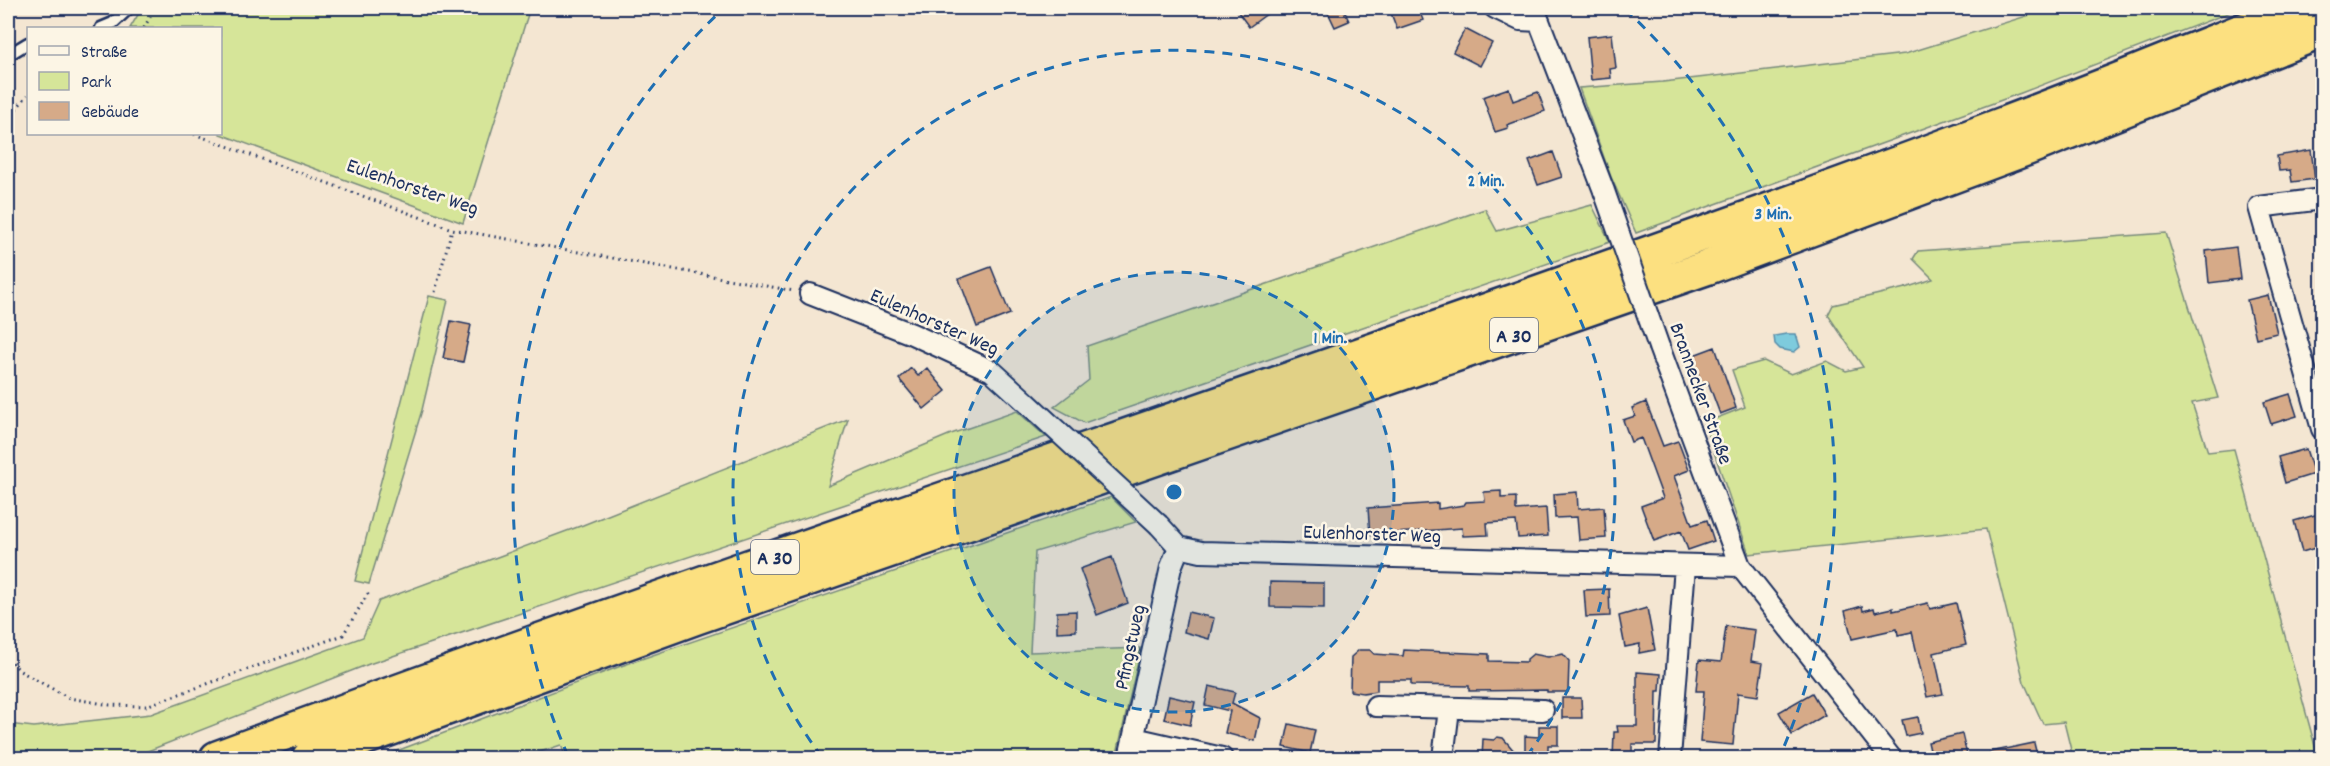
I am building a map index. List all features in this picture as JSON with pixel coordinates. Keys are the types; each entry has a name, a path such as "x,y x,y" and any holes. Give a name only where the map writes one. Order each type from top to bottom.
{"highway":[{"name":"A 30","path":"218,759 407,687 859,526 1335,364 1788,204 2018,119 2298,8"},
{"name":"A 30","path":"309,759 719,609 1706,268 2028,148 2322,31"}],"street":[{"path":"1496,8 1520,20 1536,14"},
{"name":"Brannecker Straße","path":"1536,14 1604,191 1740,566 1891,759"},
{"path":"2322,199 2259,207 2322,428"},
{"name":"Eulenhorster Weg","path":"810,294 912,334 992,371 1159,525 1179,547 1201,552 1740,566"},
{"name":"Pfingstweg","path":"1129,759 1171,567 1179,547"},
{"path":"1670,759 1685,566"},
{"path":"1376,706 1543,710"},
{"path":"1443,759 1449,709"},
{"path":"1134,738 1222,759"}],"lane":[{"path":"103,27 113,22 129,8"},
{"path":"8,55 27,44"}],"path":[{"path":"145,27 155,8"},
{"path":"8,118 27,96"},
{"name":"Eulenhorster Weg","path":"197,135 453,229 810,294"},
{"path":"435,292 453,229"},
{"path":"8,658 20,671 69,698 110,705 146,706 343,635 369,592"}],"green space":[{"path":"142,8 530,8 463,223 222,135 222,27 131,27"},
{"path":"2052,8 2241,8 2021,93 1636,233 1611,177 1579,88 1663,82 1905,54"},
{"path":"1592,205 1610,242 1084,423 1054,407 1089,380 1087,346 1485,209 1497,231"},
{"path":"2166,233 2218,398 2192,403 2208,452 2234,449 2318,757 2322,756 2322,758 2073,758 2064,722 2043,724 2024,682 1986,529 1749,554 1704,423 1745,407 1732,370 1764,361 1791,374 1827,361 1846,371 1863,367 1828,315 1833,305 1933,279 1913,259 1918,251"},
{"path":"429,296 448,300 422,410 369,584 355,581"},
{"path":"1017,411 1046,437 369,664 130,758 8,758 8,724 34,727 151,714 363,637 379,601 583,525 848,419 828,486 951,434"},
{"path":"1111,497 1136,522 1035,552 1030,652 1141,648 1116,758 566,758 561,745 522,758 378,758 621,666"}],"water":[{"path":"1796,334 1800,347 1794,352 1780,349 1775,344 1774,336"}],"building":[{"path":"1235,8 1275,8 1249,27"},
{"path":"1326,8 1343,8 1349,21 1335,27"},
{"path":"1389,8 1418,8 1423,20 1397,29"},
{"path":"1465,29 1492,43 1480,66 1453,52"},
{"path":"1612,34 1616,68 1610,69 1611,78 1591,80 1587,37"},
{"path":"1509,88 1513,101 1538,92 1545,111 1507,125 1508,128 1495,132 1483,97"},
{"path":"2311,150 2315,179 2292,182 2290,170 2279,171 2277,156"},
{"path":"1553,152 1562,177 1538,185 1529,161"},
{"path":"2236,247 2240,279 2209,283 2206,251"},
{"path":"991,267 1010,314 977,327 959,279"},
{"path":"2268,295 2277,333 2256,338 2247,300"},
{"path":"451,321 471,325 463,362 443,358"},
{"path":"1715,347 1736,408 1720,414 1708,382 1702,384 1691,356"},
{"path":"911,368 918,376 927,368 946,391 924,409 899,379"},
{"path":"2290,394 2297,416 2271,424 2264,402"},
{"path":"1646,402 1663,446 1678,441 1689,470 1674,476 1692,525 1707,520 1714,541 1688,550 1681,531 1654,541 1641,506 1663,498 1641,438 1631,442 1623,420 1635,416 1632,408"},
{"path":"2306,449 2314,474 2285,483 2278,457"},
{"path":"1501,491 1501,498 1516,497 1516,510 1546,508 1548,536 1518,538 1516,521 1487,523 1488,535 1463,536 1462,528 1370,535 1368,508 1438,503 1438,509 1464,505 1466,502 1485,501 1484,492"},
{"path":"1577,492 1578,509 1604,507 1606,538 1579,540 1577,517 1555,518 1554,494"},
{"path":"2322,513 2322,546 2302,552 2294,521"},
{"path":"1112,557 1128,603 1097,615 1080,569"},
{"path":"1270,582 1324,583 1324,608 1270,607"},
{"path":"1609,589 1610,616 1586,617 1584,590"},
{"path":"1928,603 1930,609 1956,603 1966,645 1934,653 1943,694 1927,697 1912,632 1898,635 1897,629 1852,639 1845,611 1862,606 1863,611 1874,608 1875,612 1893,608 1893,611"},
{"path":"1647,608 1655,650 1639,653 1640,644 1625,647 1619,616"},
{"path":"1076,611 1076,631 1057,632 1057,612"},
{"path":"1188,612 1214,618 1209,639 1184,632"},
{"path":"1726,626 1755,630 1751,661 1763,663 1758,696 1738,693 1733,745 1700,742 1704,691 1696,691 1699,660 1721,662"},
{"path":"1359,650 1370,650 1374,654 1403,656 1404,650 1489,654 1489,661 1527,662 1533,654 1548,657 1563,654 1569,661 1568,692 1469,691 1469,686 1411,685 1411,680 1377,680 1377,691 1363,693 1350,691 1351,657"},
{"path":"1637,672 1661,674 1660,691 1657,691 1656,744 1632,744 1632,759 1613,759 1614,732 1618,732 1617,726 1637,726"},
{"path":"1209,686 1235,692 1232,703 1260,718 1255,741 1225,733 1230,711 1205,705"},
{"path":"1812,693 1825,715 1792,735 1779,712"},
{"path":"1169,696 1195,702 1190,725 1164,719"},
{"path":"1562,698 1581,698 1582,718 1562,718"},
{"path":"1918,717 1921,733 1906,736 1902,720"},
{"path":"1289,724 1315,730 1310,753 1284,747"},
{"path":"1539,726 1558,726 1558,745 1548,745 1548,759 1525,759 1525,736 1539,737"},
{"path":"1962,734 1968,759 1932,759 1928,742"},
{"path":"1497,737 1503,738 1521,759 1482,759 1483,739 1494,740"},
{"path":"2034,743 2038,759 1991,759 1990,752"}]}
